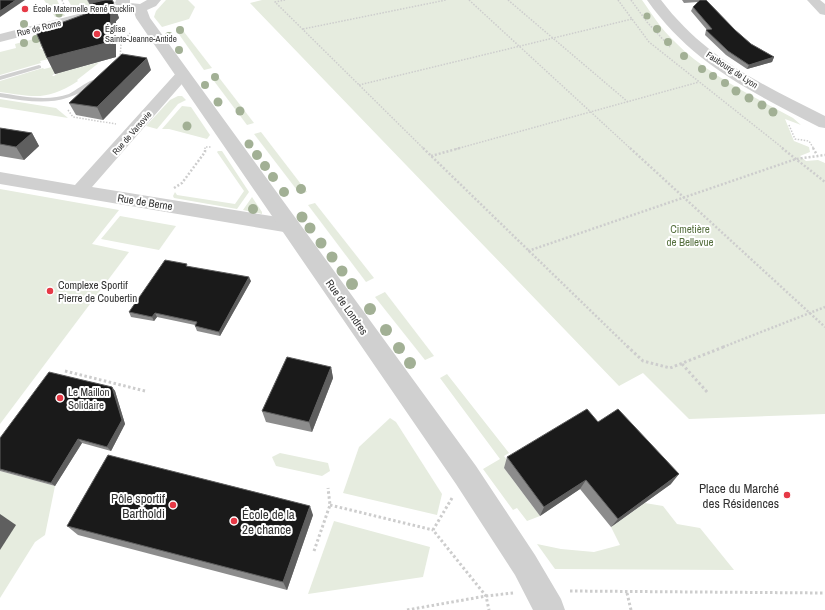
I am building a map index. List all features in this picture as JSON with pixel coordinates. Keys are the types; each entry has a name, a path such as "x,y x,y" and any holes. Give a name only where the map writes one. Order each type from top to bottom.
{"street":[{"name":"Faubourg de Lyon","path":"654,0 684,36 718,63 783,101 825,123"},
{"path":"813,0 825,11"},
{"name":"Rue de Rome","path":"0,38 135,4"},
{"name":"Rue de Londres","path":"135,4 143,18 466,475 525,565 545,600"},
{"name":"Rue de Varsovie","path":"80,191 183,74"},
{"name":"Rue de Berne","path":"0,178 290,226"}],"lane":[{"path":"0,95 38,101 61,99 83,90 116,62"},
{"path":"0,78 39,67"}],"path":[{"path":"285,0 275,2 528,251 643,361 670,368 825,307"},
{"path":"302,29 446,0"},
{"path":"469,0 825,327"},
{"path":"508,0 628,102"},
{"path":"618,0 649,42 825,182"},
{"path":"358,85 632,19"},
{"path":"116,62 121,59 119,56 121,45 130,33"},
{"path":"431,156 700,82"},
{"path":"73,117 93,120"},
{"path":"788,124 795,139 809,141 817,155"},
{"path":"180,187 205,152 205,147 234,147"},
{"path":"528,251 796,159 825,155"},
{"path":"161,204 176,186 182,183"},
{"path":"682,364 708,393"},
{"path":"66,371 145,391"},
{"path":"433,530 466,475"},
{"path":"314,551 330,504 328,488"},
{"path":"330,504 433,530 486,596 489,610"},
{"path":"407,610 486,596 545,600 627,593 768,591 825,593"},
{"path":"627,593 631,610"}],"green space":[{"path":"44,0 57,0 65,16 55,17"},
{"path":"68,0 112,0 101,8 76,14"},
{"path":"166,0 188,0 195,7 189,19 162,27 154,17 156,11"},
{"name":"Cimetière de Bellevue","path":"262,0 642,0 669,36 687,53 716,75 793,118 801,125 785,119 794,141 809,147 810,152 800,156 806,161 818,160 825,163 825,414 689,419 643,373 619,386 250,3"},
{"path":"83,26 45,47 39,48 44,50 49,59 40,61 41,63 0,75 0,52 16,48 15,44"},
{"path":"181,28 212,68 204,70 176,30"},
{"path":"100,62 77,80 78,81 58,92 49,95 32,96 0,92 0,81 43,68 52,67 55,73 52,76 54,76 58,73"},
{"path":"217,75 254,123 247,125 211,77"},
{"path":"178,96 182,96 186,100 178,104 157,129 146,126 170,100"},
{"path":"0,99 56,108 68,118 0,107"},
{"path":"182,106 191,107 210,135 207,139 169,129 162,129"},
{"path":"261,132 307,192 300,194 254,134"},
{"path":"222,151 249,192 237,209 174,198 173,196 175,192 177,195 235,204 244,191 217,152"},
{"name":"Complexe Sportif Pierre de Coubertin","path":"0,189 119,210 92,244 129,252 0,424"},
{"path":"252,197 262,212 262,214 243,210"},
{"path":"315,203 374,278 366,282 308,205"},
{"path":"120,216 176,226 159,250 101,239"},
{"path":"385,292 434,356 425,360 375,297"},
{"path":"447,374 509,453 504,456 510,464 504,468 540,516 527,521 517,508 513,510 483,469 500,459 440,378"},
{"path":"390,418 396,422 442,494 437,515 343,493 359,447"},
{"path":"280,453 328,463 330,471 322,476 276,466 272,457"},
{"path":"0,471 55,486 45,535 35,542 0,598"},
{"path":"645,503 663,506 677,524 700,528 734,570 555,569 537,544 561,549 594,552 620,545 611,527"},
{"path":"334,521 430,547 423,577 308,594"}],"building":[{"path":"0,0 16,0 0,11"},
{"path":"112,0 114,3 111,6 110,42 47,58 36,32 96,10 92,3"},
{"path":"700,0 706,0 751,44 774,57 749,65 728,51 706,30 712,29 693,7"},
{"path":"122,54 147,58 97,107 69,103"},
{"path":"0,128 32,133 16,147 0,144"},
{"path":"165,260 187,264 186,266 249,277 219,332 195,326 197,322 155,313 152,317 129,312"},
{"path":"287,357 331,367 309,422 262,411"},
{"path":"49,372 112,387 122,420 107,447 78,439 51,483 0,469 0,438"},
{"path":"587,409 598,422 618,409 679,474 618,519 586,480 544,507 507,457"},
{"path":"108,455 310,506 283,582 67,526"}],"place":[{"name":"École Maternelle René Rucklin","path":"25,9"},
{"name":"Église Sainte-Jeanne-Antide","path":"97,34"},
{"name":"Complexe Sportif Pierre de Coubertin","path":"50,291"},
{"name":"Le Maillon Solidaire","path":"60,398"},
{"name":"Place du Marché des Résidences","path":"787,495"},
{"name":"Pôle sportif Bartholdi","path":"173,505"},
{"name":"École de la 2e chance","path":"234,521"}]}
